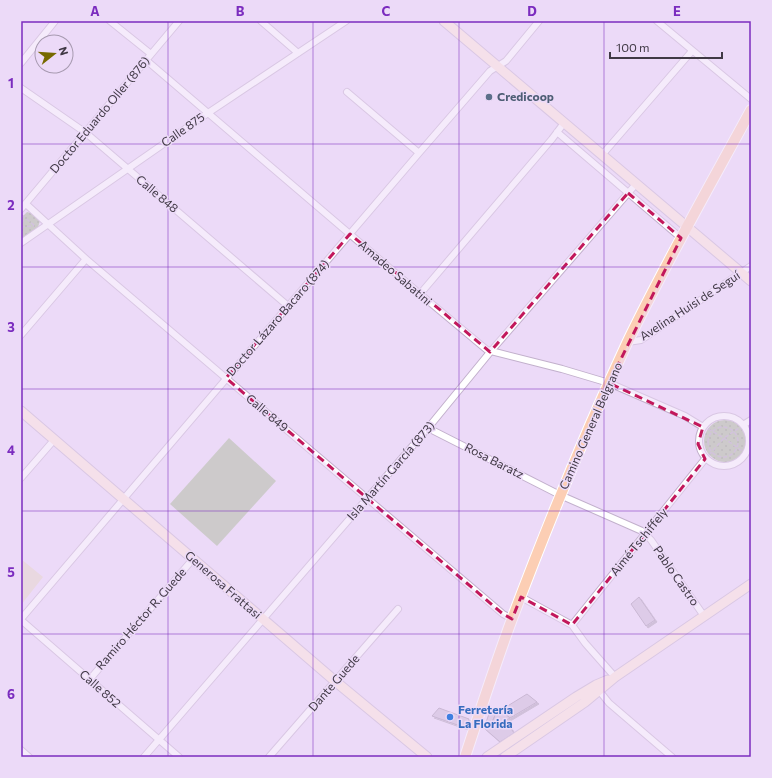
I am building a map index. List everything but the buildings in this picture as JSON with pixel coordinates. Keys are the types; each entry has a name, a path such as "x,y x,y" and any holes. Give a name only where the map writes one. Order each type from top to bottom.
{"main road":[{"path":"444,21 751,281"},
{"name":"Camino General Belgrano","path":"465,757 512,619 560,495 609,383 628,342 687,226 751,110"},
{"name":"Generosa Frattasi","path":"21,411 262,620 426,757"},
{"path":"487,757 615,677 751,584"},
{"path":"505,757 597,688"}],"street":[{"path":"21,63 55,21"},
{"path":"110,21 151,54"},
{"name":"Doctor Eduardo Oller (876)","path":"21,210 179,21"},
{"path":"261,21 298,53"},
{"name":"Calle 875","path":"21,243 208,113 346,21"},
{"name":"Doctor Lázaro Bacaro (874)","path":"21,620 419,153 490,71 506,61 539,21"},
{"path":"657,21 751,98"},
{"path":"602,155 692,51"},
{"name":"Amadeo Sabatini","path":"146,60 482,346 491,351 562,369 609,383 685,416 703,427"},
{"name":"Calle 848","path":"21,88 86,133 288,306"},
{"path":"347,92 419,153"},
{"path":"420,294 564,123"},
{"path":"557,132 681,238"},
{"name":"Isla Martín García (873)","path":"144,757 368,498 491,351 636,184"},
{"name":"Calle 849","path":"26,204 47,225 86,259 503,614 512,619"},
{"path":"21,335 86,259"},
{"name":"Avelina Huisi de Seguí","path":"628,342 641,340 751,266"},
{"path":"722,416 738,420 743,425 749,442 746,454 741,460 734,465 719,467 705,459 700,452 698,444 699,435 708,421 715,417 722,416"},
{"path":"743,425 751,420"},
{"name":"Rosa Baratz","path":"428,428 560,495"},
{"path":"21,478 54,440"},
{"path":"746,454 751,460"},
{"name":"Aimé Tschiffely","path":"572,625 705,459"},
{"name":"Pablo Castro","path":"560,495 638,529 646,534 704,616"},
{"name":"Ramiro Héctor R. Guede","path":"90,679 193,559"},
{"path":"521,597 572,625 615,677"},
{"name":"Dante Guede","path":"270,757 398,609"},
{"name":"Calle 852","path":"21,620 179,757"},
{"path":"597,688 609,703 672,757"},
{"path":"21,750 29,757"}],"path":[{"path":"21,214 34,226"},
{"path":"21,223 25,218"},
{"path":"21,227 47,225"},
{"path":"705,459 724,438 743,425"},
{"path":"703,427 724,438 746,454"},
{"path":"724,427 734,432 738,438 737,448 734,452 726,457 716,455 712,452 709,438 713,432 724,427"}],"highlighted area":[{"path":"628,193 681,238 609,383 703,427 698,444 705,459 572,625 521,597 512,619 503,614 226,378 350,234 490,352"}],"shaded area":[{"path":"21,559 43,577 21,605"}],"green space":[{"path":"27,212 31,213 40,221 38,227 21,239 21,218"},
{"path":"725,420 740,426 746,441 740,456 725,462 710,456 704,441 710,426"},
{"path":"229,438 276,481 217,546 170,504"}],"place":[{"name":"Credicoop","path":"489,97"},
{"name":"Ferretería La Florida","path":"450,717"}]}
